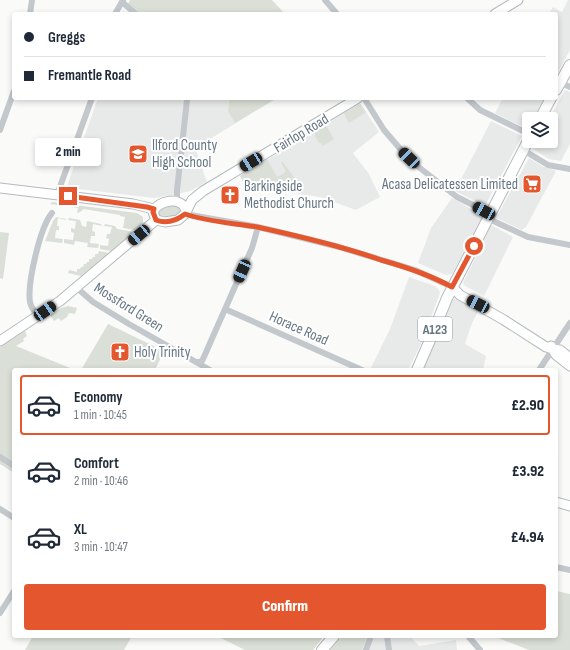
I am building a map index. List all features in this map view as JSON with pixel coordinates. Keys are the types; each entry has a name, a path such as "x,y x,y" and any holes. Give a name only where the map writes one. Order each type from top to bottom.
{"main road":[{"path":"558,86 570,65"},
{"path":"544,112 551,100"},
{"name":"A123","path":"418,368 452,287 490,217 523,150"},
{"path":"322,650 332,638"}],"street":[{"path":"30,12 32,0"},
{"path":"325,0 335,12"},
{"path":"498,12 518,0"},
{"path":"116,12 123,1 134,12"},
{"path":"558,86 570,87"},
{"path":"0,130 12,97"},
{"path":"57,195 91,100"},
{"path":"177,201 187,100"},
{"name":"Fairlop Road","path":"186,212 192,200 203,191 355,100"},
{"path":"365,100 384,130 402,151 416,165 457,197 490,217 528,237 570,245"},
{"path":"469,100 480,110 522,131"},
{"path":"523,150 548,165 570,169"},
{"path":"0,188 133,204 154,209 161,204 177,201 184,205 186,212"},
{"path":"154,209 153,212 156,220"},
{"path":"156,220 160,222 178,220 186,212"},
{"path":"186,212 258,227 339,247 415,270 452,287 460,295 504,320 546,347 560,350 570,358"},
{"path":"38,316 31,306 30,300 32,276 39,240 49,216 52,213"},
{"path":"0,341 77,288 156,220"},
{"path":"196,362 201,362 203,359 252,248 258,227"},
{"name":"Mossford Green","path":"77,288 93,302 206,368"},
{"name":"Horace Road","path":"225,309 358,368"},
{"path":"541,368 570,324"},
{"path":"553,349 556,356 570,366"},
{"path":"0,457 12,465"},
{"path":"558,502 569,503"},
{"path":"0,509 12,517"},
{"path":"558,567 570,570"},
{"path":"0,613 12,594"},
{"path":"366,650 370,638"},
{"path":"387,638 389,650"},
{"path":"470,638 480,650"}],"shaded area":[{"path":"130,0 272,0 283,12 138,12 128,4"},
{"path":"568,0 570,0 570,50 558,72 558,12 550,12 553,7 562,12"},
{"path":"565,90 570,92 570,144 561,161 549,159 533,149 558,148 558,112 553,112"},
{"name":"Ilford County High School","path":"97,100 274,100 195,148 207,182 190,191 154,198 69,188 67,186"},
{"path":"230,100 274,100 235,123 228,111"},
{"path":"502,100 543,100 537,112 522,112 522,126 495,113"},
{"path":"360,104 366,112 349,123 344,113"},
{"path":"361,104 379,132 353,153 369,174 380,197 356,210 320,197 246,186 240,176"},
{"path":"491,121 522,136 485,206 455,191"},
{"path":"325,124 334,139 323,146 319,143 313,132"},
{"path":"529,158 542,166 556,171 526,227 522,230 496,218"},
{"path":"267,159 277,177 286,172 281,162 283,162 298,183 296,193 246,186 240,176"},
{"path":"452,198 483,216 452,274 446,275 418,263 431,228"},
{"path":"52,202 137,213 143,217 143,223 135,230 123,228 125,217 120,215 84,209 77,213 78,208 50,204"},
{"path":"178,205 182,209 176,216 160,217 157,214 163,208"},
{"path":"56,217 66,219 58,218 57,226 59,226 59,230 56,230 55,238 63,239 62,243 45,241"},
{"path":"69,218 80,220 82,226 86,227 87,221 101,224 102,226 93,224 92,231 95,232 95,236 91,236 90,243 99,244 98,248 87,247 88,243 75,241 74,245 64,243 64,239 73,240 74,233 71,232 71,228 75,229 76,221 68,220"},
{"path":"105,224 115,226 117,229 134,232 111,251 100,249 100,245 108,246 109,239 106,238 107,234 110,234 112,227 104,226"},
{"path":"491,225 513,237 484,296 465,286 463,283"},
{"path":"0,232 9,233 3,279 0,278"},
{"path":"99,251 109,253 81,276 68,273 69,270 77,272 77,269 83,267 84,264 89,262 89,259 95,257 95,254 98,254"},
{"path":"409,277 435,286 439,290 440,293 421,344 409,368 371,368 390,329"},
{"path":"458,298 479,310 472,323 465,344 486,356 483,368 421,368 452,301"},
{"path":"68,306 77,308 75,314 69,313 67,317 61,321 59,318 54,321 50,315 61,308"},
{"path":"108,324 164,351 156,368 82,368"},
{"path":"25,331 27,336 23,339 24,341 16,346 70,368 12,368 12,472 0,464 0,347"},
{"path":"558,591 570,594 570,650 529,650 498,638 558,638"},
{"path":"32,638 131,638 124,650 25,650"},
{"path":"221,638 322,638 313,650 245,650"},
{"path":"340,638 366,638 362,650 330,650"},
{"path":"362,638 412,638 419,646 456,640 457,650 358,650"}],"place":[{"name":"Ilford County High School","path":"138,154"},
{"name":"Acasa Delicatessen Limited","path":"532,184"},
{"name":"Barkingside Methodist Church","path":"230,195"},
{"name":"Holy Trinity","path":"120,352"}],"route":[{"path":"68,196 147,207 154,209 153,212 156,220 160,222 178,220 185,214 194,217 258,227 370,256 411,269 452,287 474,246"}]}
